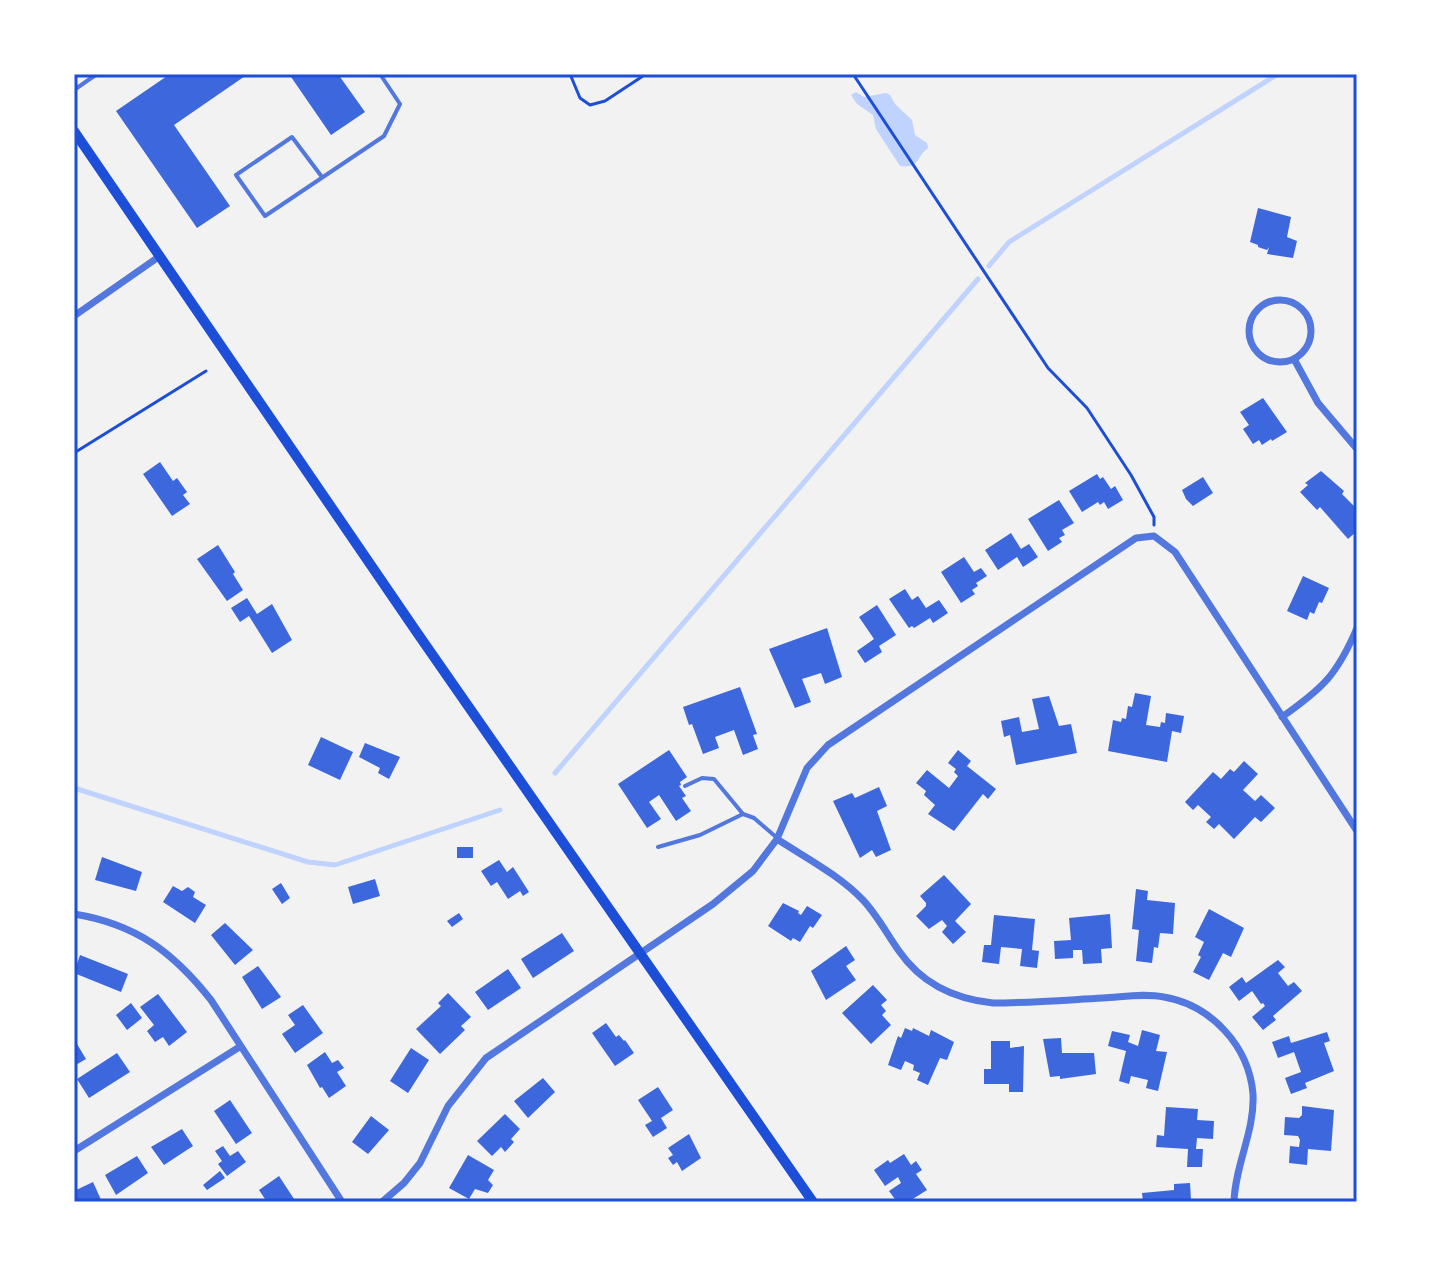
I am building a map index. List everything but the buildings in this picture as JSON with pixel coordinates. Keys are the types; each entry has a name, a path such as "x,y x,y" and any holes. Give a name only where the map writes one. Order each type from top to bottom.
{"main road":[{"path":"74,131 373,569 813,1202"}],"street":[{"path":"74,316 160,256"},
{"path":"1274,300 1290,301 1308,317 1309,341 1294,359 1278,362 1256,351 1249,337 1250,321 1259,307 1274,300"},
{"path":"1294,359 1318,403 1357,449"},
{"path":"382,1202 404,1183 420,1163 448,1106 486,1058 734,889 753,871 777,839 807,768 828,745 1136,538 1154,536 1175,552 1357,831"},
{"path":"1282,717 1319,689 1336,671 1357,628"},
{"path":"777,839 856,893 874,913 909,964 945,991 993,1003 1150,995 1190,1005 1214,1020 1240,1052 1253,1092 1251,1121 1236,1176 1234,1202"},
{"path":"74,914 121,925 173,957 211,1000 342,1202"},
{"path":"74,1151 241,1046"}],"lane":[{"path":"74,90 97,74"},
{"path":"322,177 292,137 236,175 265,216 384,136 400,104 380,74"},
{"path":"685,786 702,778 714,779 743,814 754,818 777,839"},
{"path":"658,847 700,835 743,814"}],"path":[{"path":"570,74 580,98 590,105 605,101 646,74"},
{"path":"853,74 1048,368 1087,408 1131,475 1154,517 1154,536"},
{"path":"74,453 206,371"}],"water":[{"path":"856,92 864,97 890,95 912,120 915,135 927,143 928,148 914,164 900,166 876,129 873,115 857,104 851,95"}],"waterway":[{"path":"989,266 1009,242 1278,74"},
{"path":"555,773 978,279"},
{"path":"74,788 308,862 335,865 500,810"}]}
